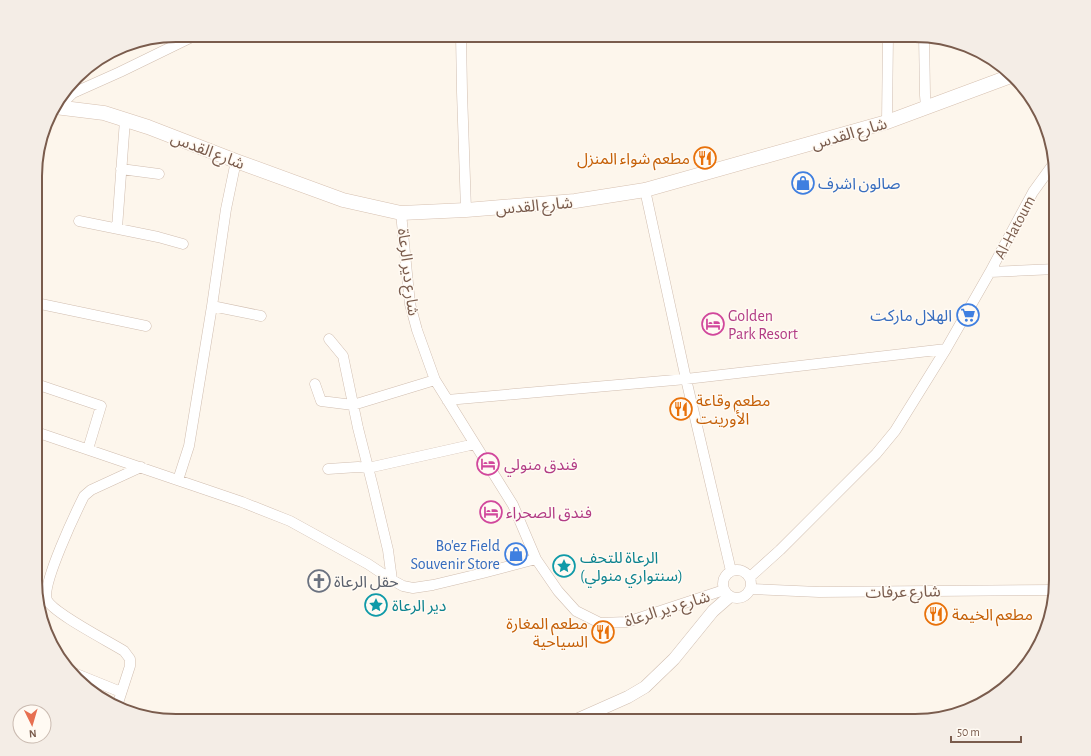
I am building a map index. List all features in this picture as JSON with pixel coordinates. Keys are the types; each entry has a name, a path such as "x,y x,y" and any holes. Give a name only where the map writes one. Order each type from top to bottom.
{"main road":[{"name":"شارع القدس","path":"61,108 104,113 148,127 343,200 401,213 466,210 575,201 645,190 887,122 1006,78"}],"street":[{"path":"69,97 73,93 182,42"},
{"path":"461,42 466,210"},
{"path":"887,122 888,42"},
{"path":"924,42 926,108"},
{"path":"117,228 125,120"},
{"path":"178,480 189,446 226,209 236,161"},
{"path":"121,169 159,174"},
{"name":"Al-Hatoum","path":"750,577 780,550 876,454 895,431 946,349 1033,192 1049,169"},
{"path":"645,190 686,379 731,571"},
{"name":"شارع دير الرعاة","path":"401,213 410,304 417,330 435,380 513,505 536,559 558,591 576,611 600,623 627,622 726,593"},
{"path":"79,221 117,228 183,244"},
{"path":"990,272 1049,269"},
{"path":"42,305 146,326"},
{"path":"212,306 261,316"},
{"path":"329,339 343,356 353,405 388,550 392,580"},
{"path":"447,400 686,379 946,349"},
{"path":"315,384 321,401 353,405 435,380"},
{"path":"42,386 101,406 88,449"},
{"path":"42,434 242,502 290,521 368,564 403,586 414,588 463,578 536,559"},
{"path":"328,470 368,468 475,444"},
{"path":"119,701 130,666 130,659 124,651 57,611 48,600 46,593 50,575 84,496 90,490 140,467"},
{"path":"731,571 744,571 750,577 752,583 751,589 746,596 738,599 726,593 722,584 725,576 731,571"},
{"name":"شارع عرفات","path":"751,589 819,592 1049,590"},
{"path":"590,714 628,697 645,686 674,659 726,593"},
{"path":"83,677 121,692"}],"place":[{"name":"مطعم شواء المنزل","path":"705,158"},
{"name":"صالون اشرف","path":"803,183"},
{"name":"الهلال ماركت","path":"968,315"},
{"name":"Golden Park Resort","path":"713,324"},
{"name":"مطعم وقاعة الأورينت","path":"681,409"},
{"name":"فندق منولي","path":"488,464"},
{"name":"فندق الصحراء","path":"491,512"},
{"name":"Bo'ez Field Souvenir Store","path":"516,554"},
{"name":"الرعاة للتحف (سنتواري منولي)","path":"564,566"},
{"name":"حقل الرعاة","path":"319,581"},
{"name":"دير الرعاة","path":"376,605"},
{"name":"مطعم الخيمة","path":"936,614"},
{"name":"مطعم المغارة السياحية","path":"603,632"}]}
